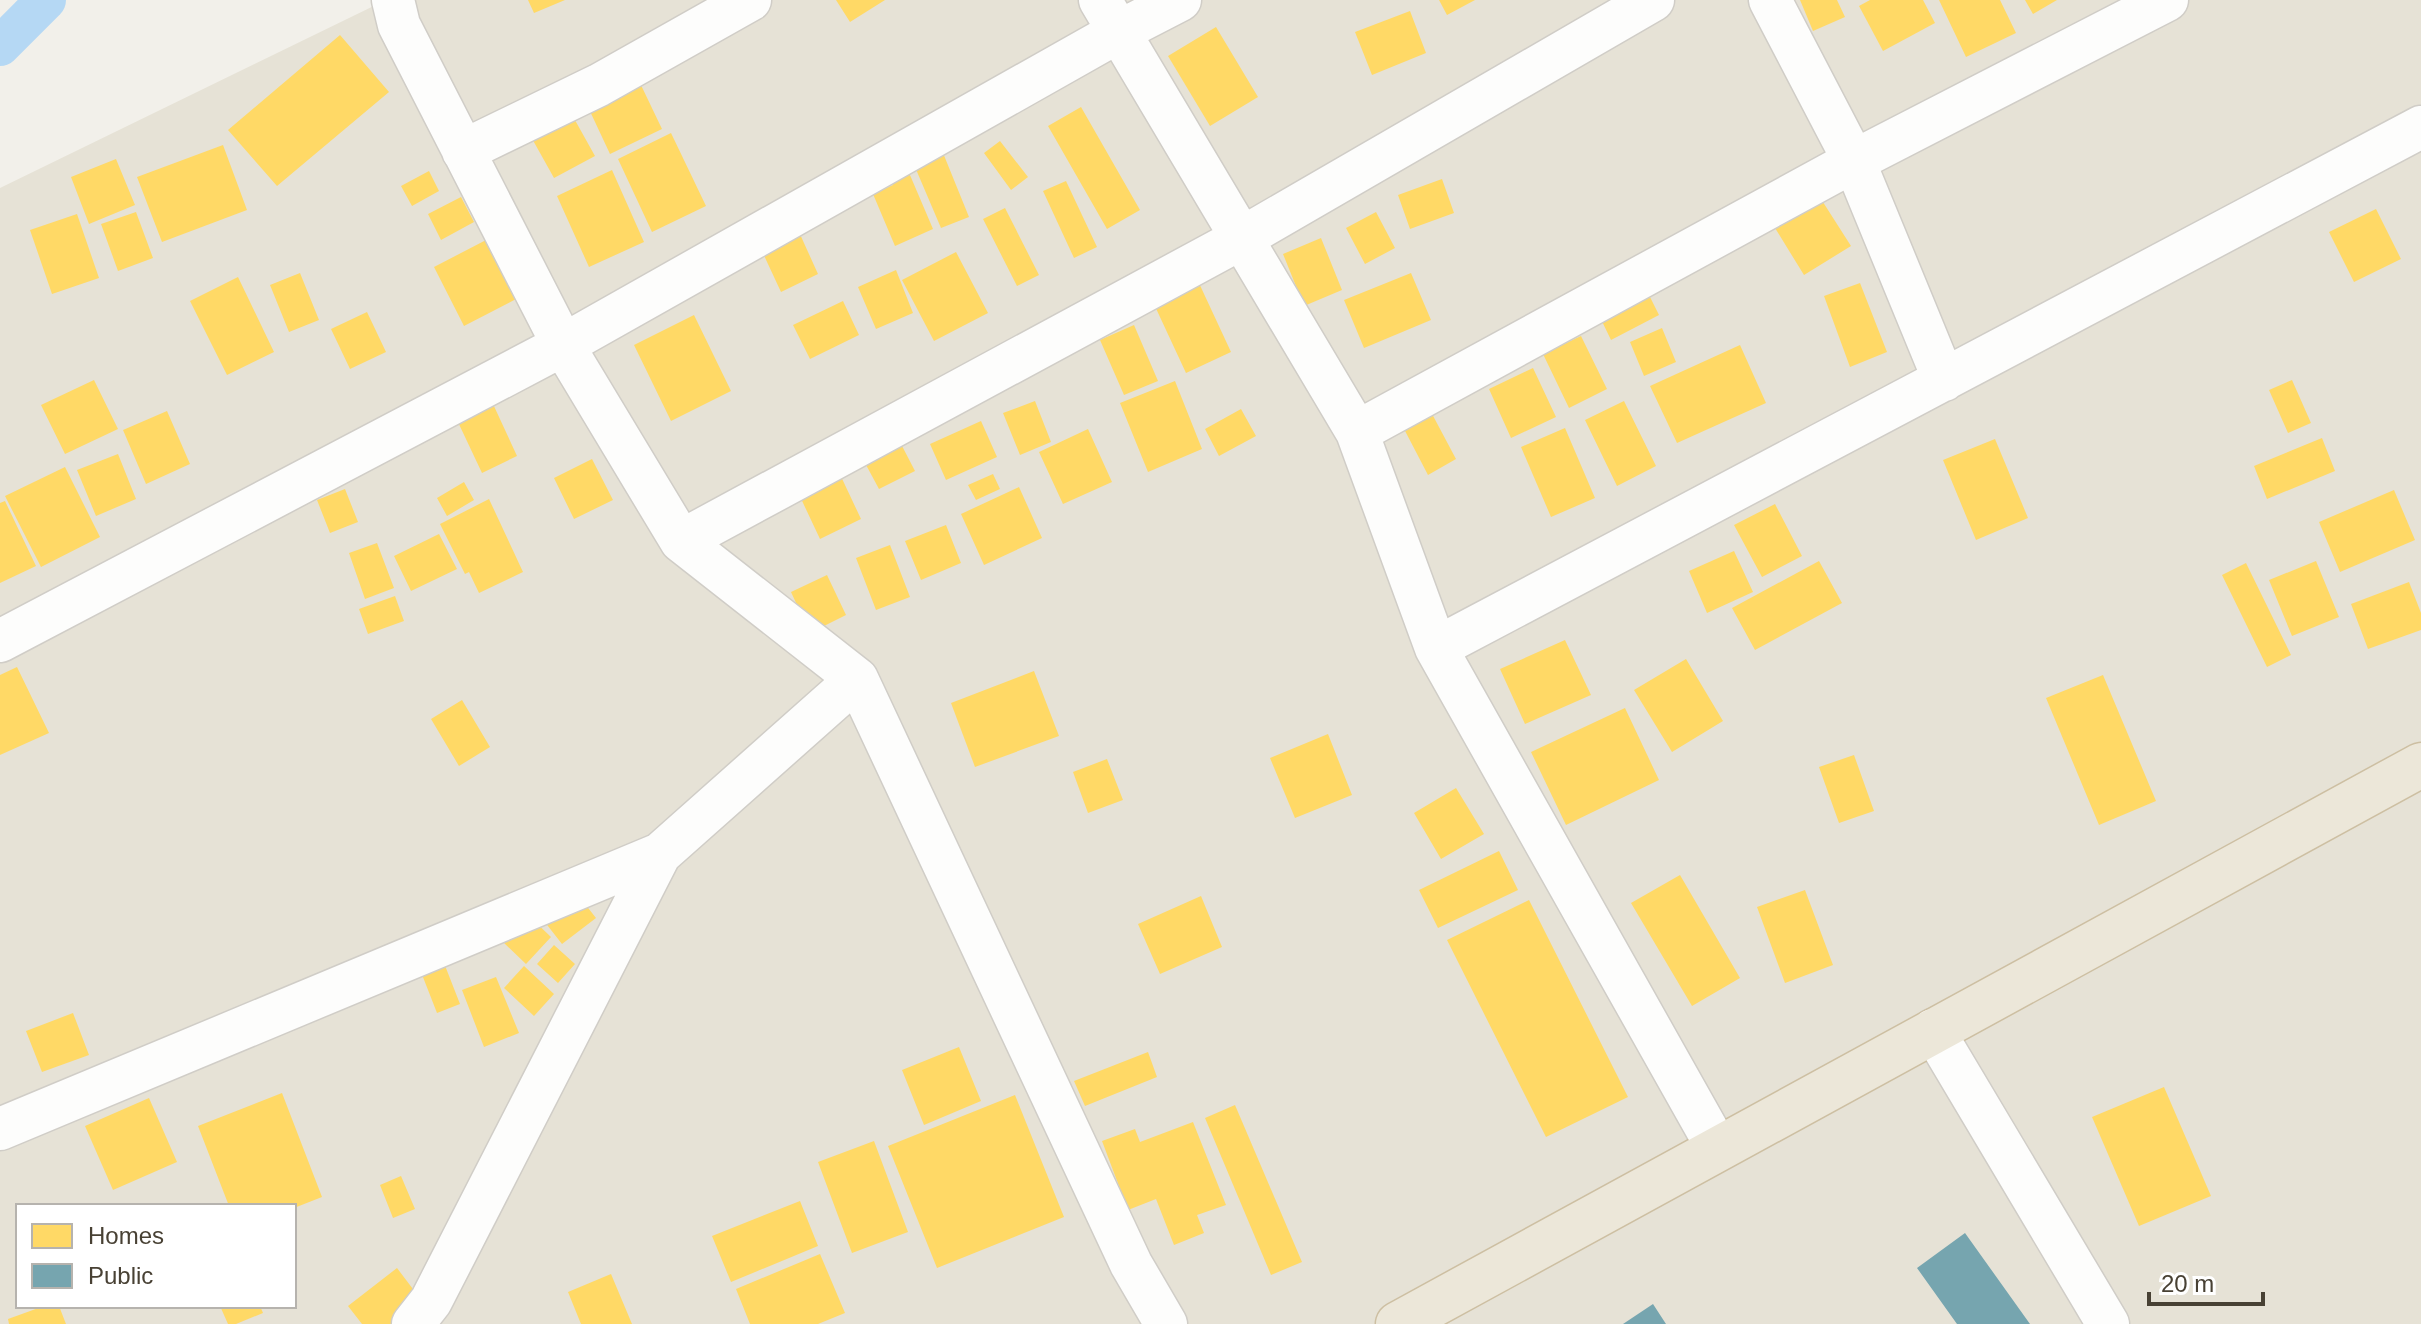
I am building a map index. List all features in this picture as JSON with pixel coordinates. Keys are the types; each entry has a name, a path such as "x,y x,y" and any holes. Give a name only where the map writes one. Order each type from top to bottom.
{"highway":[{"path":"1398,1324 2421,765"}],"street":[{"path":"393,0 399,25 563,345 681,541 857,679 1131,1264 1166,1324"},
{"path":"463,151 599,85 750,0"},
{"path":"0,641 563,345 1109,16 1180,0"},
{"path":"681,541 1242,238 1653,0"},
{"path":"1770,0 1854,161 1944,380"},
{"path":"1357,432 1854,161 2167,0"},
{"path":"1109,16 1357,432 1436,648 1718,1149"},
{"path":"1436,648 2421,127"},
{"path":"0,1129 660,854 857,679"},
{"path":"413,1324 431,1301 660,854"},
{"path":"1933,1030 2108,1324"}],"shaded area":[{"path":"386,0 2421,0 2421,1324 0,1324 0,188"}],"building: Homes":[{"path":"528,0 565,0 534,13"},
{"path":"836,0 885,0 850,22"},
{"path":"1439,0 1475,0 1447,15"},
{"path":"1800,0 1837,0 1845,17 1813,31"},
{"path":"1870,0 1923,0 1935,23 1883,51 1859,6"},
{"path":"1939,0 2000,0 2016,33 1966,57"},
{"path":"2025,0 2057,0 2033,14"},
{"path":"1410,11 1426,53 1372,75 1355,32"},
{"path":"1216,27 1258,97 1210,126 1168,56"},
{"path":"340,35 389,92 277,186 228,130"},
{"path":"640,83 662,129 610,154 588,107"},
{"path":"1081,107 1140,210 1107,229 1048,126"},
{"path":"571,113 595,156 554,178 530,135"},
{"path":"671,133 706,206 652,232 618,159"},
{"path":"1000,141 1028,177 1011,190 984,153"},
{"path":"223,145 247,210 162,242 137,177"},
{"path":"941,148 969,217 941,228 912,160"},
{"path":"116,159 135,205 89,224 71,177"},
{"path":"904,161 933,229 895,246 873,194 893,185 886,168"},
{"path":"612,170 644,242 589,267 557,196"},
{"path":"429,171 439,191 412,206 401,186"},
{"path":"1442,179 1454,213 1410,229 1398,195"},
{"path":"1066,181 1097,247 1074,258 1043,191"},
{"path":"461,197 474,222 441,240 428,214"},
{"path":"1821,199 1851,246 1804,275 1775,228"},
{"path":"1005,208 1039,275 1017,286 983,219"},
{"path":"2376,209 2401,259 2354,282 2329,232"},
{"path":"136,212 153,258 118,271 101,224"},
{"path":"1376,212 1395,248 1365,264 1346,228"},
{"path":"77,214 99,278 52,294 30,230"},
{"path":"799,232 818,274 781,292 761,249"},
{"path":"1321,238 1342,290 1304,306 1283,254"},
{"path":"488,239 518,298 464,326 434,267"},
{"path":"956,252 988,313 934,341 902,280"},
{"path":"896,270 913,313 876,329 858,287"},
{"path":"300,273 319,320 289,332 270,285"},
{"path":"1411,273 1431,320 1364,348 1344,300"},
{"path":"238,277 274,352 227,375 190,301"},
{"path":"1198,281 1231,352 1186,373 1153,302"},
{"path":"1860,283 1887,352 1850,367 1824,296"},
{"path":"1645,287 1659,315 1611,340 1597,311"},
{"path":"843,301 859,335 810,359 793,325"},
{"path":"367,312 386,352 350,369 331,329"},
{"path":"694,315 731,391 671,421 634,345"},
{"path":"1134,325 1158,381 1124,395 1100,340"},
{"path":"1662,328 1676,362 1644,376 1630,342"},
{"path":"1581,336 1607,389 1569,408 1543,354"},
{"path":"1740,345 1766,403 1677,443 1650,386"},
{"path":"1533,368 1556,417 1511,438 1489,389"},
{"path":"94,380 118,429 65,454 41,405"},
{"path":"2292,380 2311,423 2288,433 2269,390"},
{"path":"1175,381 1202,449 1148,472 1120,403"},
{"path":"1035,401 1051,442 1020,455 1003,413"},
{"path":"1624,401 1656,466 1617,486 1585,420"},
{"path":"493,404 517,456 482,473 457,420"},
{"path":"1241,409 1256,436 1219,456 1205,429"},
{"path":"167,411 190,464 146,484 123,430"},
{"path":"1431,412 1456,459 1428,475 1403,427"},
{"path":"981,421 997,457 946,480 930,444"},
{"path":"1565,428 1595,498 1551,517 1521,447"},
{"path":"1088,429 1112,482 1063,504 1039,452"},
{"path":"2322,438 2335,471 2267,499 2254,466"},
{"path":"1995,439 2028,518 1976,540 1943,460"},
{"path":"901,444 915,471 879,489 865,463"},
{"path":"118,454 136,499 96,516 77,470"},
{"path":"592,459 613,500 574,519 554,478"},
{"path":"65,467 100,537 41,567 5,496"},
{"path":"837,468 861,519 820,539 796,488"},
{"path":"993,474 1000,489 976,500 968,485"},
{"path":"464,482 474,500 447,516 437,498"},
{"path":"1019,487 1042,538 984,565 961,514"},
{"path":"345,489 358,522 330,533 317,500"},
{"path":"2394,490 2415,540 2340,572 2319,522"},
{"path":"489,499 523,572 479,593 469,572 465,574 440,524"},
{"path":"5,501 36,566 0,583 0,503"},
{"path":"1775,504 1802,556 1762,577 1734,525"},
{"path":"946,525 961,563 921,580 905,541"},
{"path":"439,534 457,569 411,591 394,556"},
{"path":"377,543 394,588 365,599 349,553"},
{"path":"890,545 910,597 876,610 856,558"},
{"path":"1734,551 1753,592 1707,613 1689,571"},
{"path":"1819,561 1842,603 1755,650 1732,608"},
{"path":"2316,561 2339,617 2292,636 2269,580"},
{"path":"2246,563 2291,655 2267,667 2222,575"},
{"path":"827,575 846,615 810,633 791,592"},
{"path":"2409,582 2421,613 2421,630 2368,649 2351,604"},
{"path":"395,596 404,621 368,634 359,609"},
{"path":"1565,640 1591,695 1525,724 1500,669"},
{"path":"1686,659 1723,721 1672,752 1634,690"},
{"path":"17,667 49,733 0,755 0,675"},
{"path":"1034,671 1059,736 975,767 951,703"},
{"path":"2103,675 2156,801 2099,825 2046,698"},
{"path":"462,700 490,747 459,766 431,719"},
{"path":"1625,708 1659,780 1566,825 1531,752"},
{"path":"1328,734 1352,795 1295,818 1270,758"},
{"path":"1854,755 1874,811 1839,823 1819,767"},
{"path":"1107,759 1123,800 1088,813 1073,772"},
{"path":"1456,788 1484,834 1441,859 1414,813"},
{"path":"1499,851 1518,890 1438,928 1419,890"},
{"path":"1680,875 1740,978 1692,1006 1631,903"},
{"path":"1805,890 1833,965 1785,983 1757,907"},
{"path":"578,895 596,918 562,944 544,921"},
{"path":"1201,896 1222,947 1160,974 1138,924"},
{"path":"1529,900 1628,1097 1546,1137 1447,940"},
{"path":"528,915 551,937 526,964 503,942"},
{"path":"554,945 575,964 558,983 537,964"},
{"path":"444,963 460,1004 437,1013 421,972"},
{"path":"524,966 554,994 534,1016 504,988"},
{"path":"496,977 519,1033 484,1047 462,990"},
{"path":"73,1013 89,1055 42,1072 26,1031"},
{"path":"959,1047 981,1101 924,1125 902,1070"},
{"path":"1148,1052 1157,1077 1085,1106 1074,1081"},
{"path":"2164,1087 2211,1196 2139,1226 2092,1117"},
{"path":"282,1093 322,1197 296,1207 296,1204 228,1204 198,1126"},
{"path":"1015,1095 1064,1217 937,1268 888,1146"},
{"path":"149,1098 177,1162 113,1190 85,1126"},
{"path":"1235,1105 1302,1262 1271,1275 1205,1118"},
{"path":"1193,1122 1226,1205 1197,1215 1204,1233 1174,1245 1156,1199 1128,1210 1102,1141 1135,1129 1140,1142"},
{"path":"874,1141 908,1232 852,1253 818,1162"},
{"path":"401,1176 415,1209 393,1218 380,1185"},
{"path":"800,1201 818,1246 731,1282 712,1236"},
{"path":"820,1254 845,1313 818,1324 750,1324 736,1289"},
{"path":"397,1268 422,1301 392,1324 362,1324 348,1306"},
{"path":"611,1274 632,1324 581,1324 568,1292"},
{"path":"38,1308 60,1308 66,1324 9,1324 8,1319"},
{"path":"221,1308 261,1308 263,1313 236,1324 228,1324"}],"building: Public":[{"path":"1965,1233 2030,1324 1957,1324 1917,1268"},
{"path":"1653,1304 1666,1324 1623,1324"}],"waterway":[{"path":"0,46 46,0"}]}
